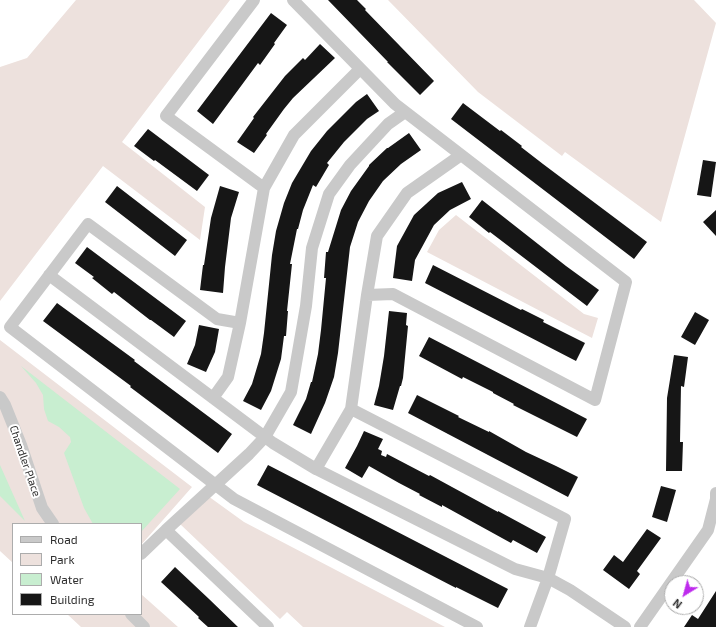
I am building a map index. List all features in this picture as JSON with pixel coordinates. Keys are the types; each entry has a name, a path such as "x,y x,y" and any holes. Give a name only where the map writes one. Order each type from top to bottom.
{"street":[{"path":"254,0 166,116 264,188"},
{"path":"292,0 395,104 626,282 595,400 393,294 368,295"},
{"path":"213,398 228,376 240,323 264,188 294,135 360,69"},
{"path":"142,553 249,454 265,437 291,392 306,306 312,248 329,194 350,164 388,124 405,112"},
{"path":"316,469 351,409 377,236 407,193 461,155"},
{"path":"240,323 217,319 88,224 10,327 234,499 476,627"},
{"path":"49,275 272,443 316,469 515,569 548,578 570,590 625,627"},
{"name":"Chandler Place","path":"0,397 5,405 21,445 42,508 52,523"},
{"path":"351,409 565,519 548,578 530,627"},
{"path":"640,627 708,530 716,493"},
{"path":"166,530 268,627"},
{"path":"132,615 144,627"}],"green space":[{"path":"76,0 230,0 122,142 205,207 200,240 103,166 0,301 0,67 27,58"},
{"path":"388,0 694,0 716,23 661,222 565,152 562,156 478,92"},
{"path":"456,215 584,314 598,318 592,338 427,252 439,230"},
{"path":"0,340 192,487 142,544 142,523 12,523 12,562 0,551"},
{"path":"208,496 244,522 445,627 303,627 287,612 280,619 180,524"},
{"path":"142,595 178,627 81,627 68,615 142,615"}],"water":[{"path":"21,366 180,489 142,531 142,523 92,523 84,508 64,453 71,442 70,437 59,427 48,421 44,409 43,395 36,383"},
{"path":"0,465 25,521 0,496"}],"building":[{"path":"328,0 357,0 434,81 420,95"},
{"path":"271,13 287,25 260,65 258,63 213,124 197,111"},
{"path":"320,44 335,58 293,98 266,134 267,135 254,153 237,142 254,118 253,117 285,76 303,58 305,60"},
{"path":"367,94 379,111 367,119 344,142 327,163 329,165 316,187 313,185 303,210 297,229 290,264 292,264 286,336 284,336 281,359 271,391 261,410 243,401 252,384 261,354 272,255 276,231 284,203 292,183 311,151 327,131 356,102"},
{"path":"463,103 500,131 501,130 543,164 647,242 634,259 451,119"},
{"path":"148,129 209,175 197,191 134,146"},
{"path":"409,133 421,150 401,164 383,181 369,201 358,222 350,247 334,377 325,403 311,434 293,425 306,399 312,382 318,354 326,278 324,278 326,252 328,252 341,210 351,191 369,165 387,148"},
{"path":"703,160 716,162 711,197 697,195"},
{"path":"462,182 471,199 450,210 434,225 415,260 412,281 393,278 397,246 414,215 438,193"},
{"path":"117,186 187,240 175,256 105,202"},
{"path":"220,186 239,192 231,218 223,293 200,290 211,218"},
{"path":"482,200 599,290 587,306 469,217"},
{"path":"716,210 716,236 703,222"},
{"path":"87,247 186,321 174,337 114,292 112,294 92,278 94,277 75,263"},
{"path":"433,265 521,310 522,309 544,320 543,322 585,343 576,361 425,283"},
{"path":"57,303 232,434 218,453 43,321"},
{"path":"389,311 407,313 406,325 408,326 403,378 393,410 374,405 384,356"},
{"path":"695,312 709,320 695,345 681,337"},
{"path":"199,325 219,329 215,352 206,372 187,364 195,345"},
{"path":"429,337 587,419 577,437 513,405 514,404 493,392 463,377 462,379 419,356"},
{"path":"674,355 688,357 684,387 681,386 680,442 683,442 682,471 666,471 667,398"},
{"path":"417,395 459,416 458,417 489,431 526,452 578,477 568,497 408,413"},
{"path":"364,431 383,439 378,449 382,451 381,455 386,457 387,454 429,476 430,475 546,537 537,553 513,540 511,543 442,505 442,507 419,495 420,494 369,466 362,478 345,468"},
{"path":"268,465 508,589 498,608 456,588 257,485"},
{"path":"661,486 676,490 667,522 652,517"},
{"path":"647,529 661,538 637,571 640,574 629,589 603,570 614,555 623,562"},
{"path":"175,567 238,627 208,627 198,618 199,617 161,582"},
{"path":"716,591 716,627 684,627 692,615 698,619 701,615 704,615 704,610"}]}
